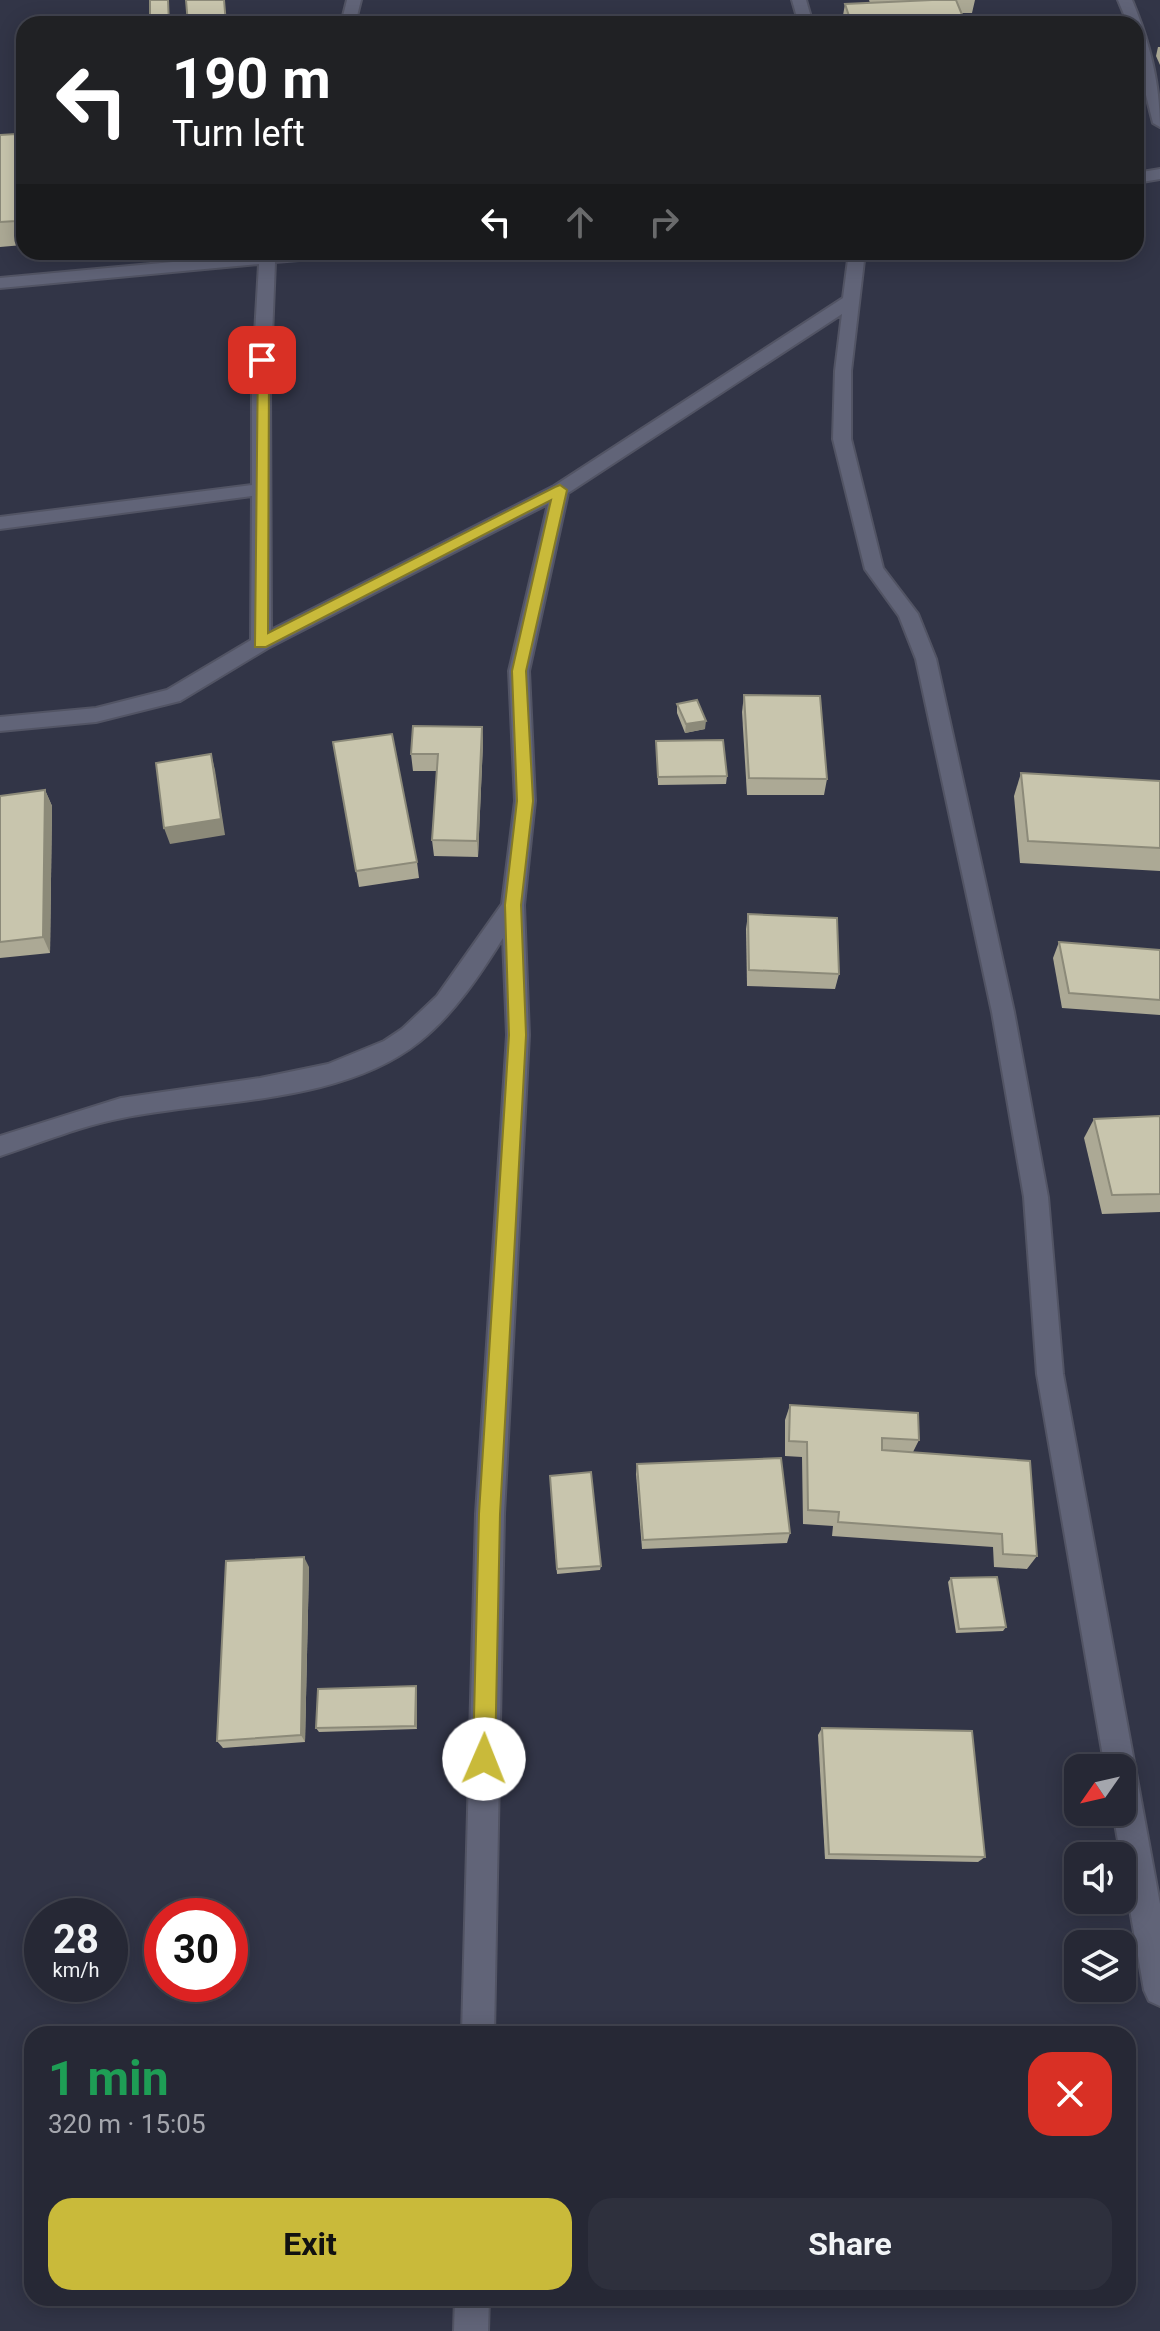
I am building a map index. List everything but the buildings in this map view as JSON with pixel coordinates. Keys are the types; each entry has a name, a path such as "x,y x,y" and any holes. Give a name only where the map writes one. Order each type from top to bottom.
{"street":[{"path":"1144,61 1160,123"},
{"path":"0,283 211,260"},
{"path":"261,643 261,386 266,260"},
{"path":"856,260 843,371 842,439 874,569 908,614 926,659 1003,1012 1036,1197 1050,1374 1118,1754"},
{"path":"0,724 96,715 173,696 261,643 560,490 853,299"},
{"path":"0,523 262,489"},
{"path":"478,2026 490,1514 518,1035 513,905 525,801 519,671 560,490"},
{"path":"0,1146 118,1108 325,1077 394,1047 438,1010 513,905"},
{"path":"1131,1826 1160,1990"},
{"path":"471,2331 472,2306"}],"route":[{"path":"262,360 261,643 560,490 519,671 525,801 513,905 518,1035 490,1514 484,1759"}]}
